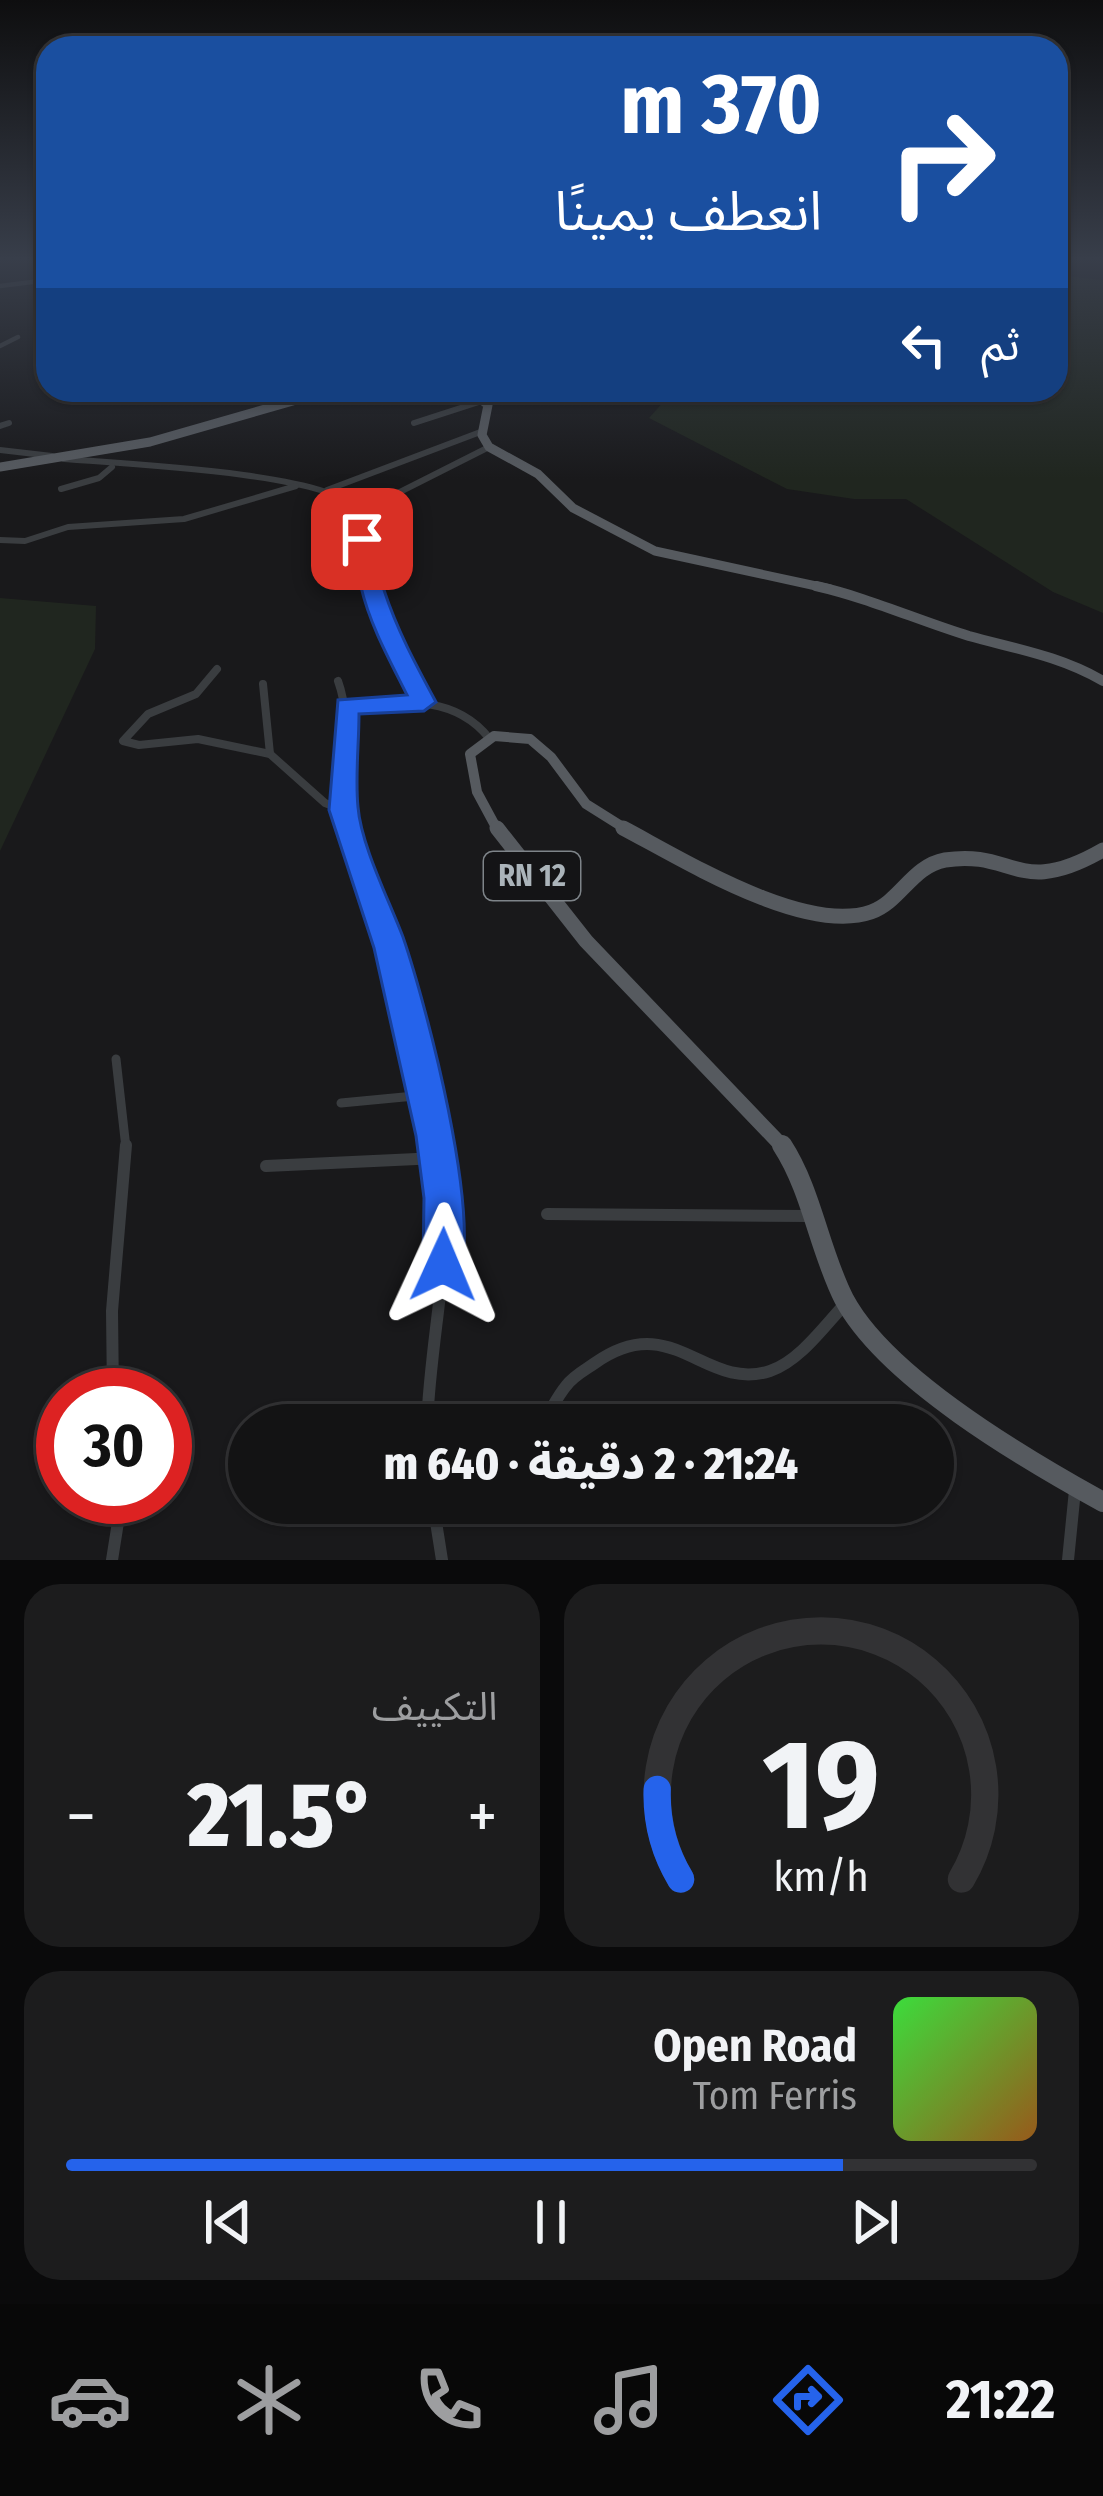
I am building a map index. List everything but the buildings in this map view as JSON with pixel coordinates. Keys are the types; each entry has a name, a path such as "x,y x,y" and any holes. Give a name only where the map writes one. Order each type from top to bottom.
{"main road":[{"path":"0,467 151,442 289,402"},
{"path":"485,402 483,431 489,447 538,474 585,515 655,551 857,595 968,634 1070,661 1103,681"},
{"name":"RN 12","path":"1103,850 1052,874 1019,873 960,859 940,861 922,868 873,911 835,914 751,890 662,849 582,802 544,747 527,737 489,738 475,746 468,773 489,821 607,961 787,1150 847,1302 875,1342 938,1392 1103,1502"}],"street":[{"path":"0,346 18,337"},
{"path":"414,423 479,402"},
{"path":"0,426 9,423"},
{"path":"327,490 483,431"},
{"path":"392,496 489,447"},
{"path":"0,449 113,466 220,472 327,490 356,507 369,555 370,582 387,631 424,702"},
{"path":"61,489 99,478 113,466"},
{"path":"0,540 20,542 68,527 184,519 297,486"},
{"path":"217,669 196,694 148,715 123,741 139,745 198,739 271,754 298,774 323,804 344,810"},
{"path":"338,681 346,706 344,810 390,948 438,1158 444,1246 428,1404"},
{"path":"263,684 271,754"},
{"path":"346,706 424,702 461,712 482,726 489,738"},
{"path":"110,1368 126,1168 126,1114 116,1059"},
{"path":"341,1103 425,1095"},
{"path":"266,1166 438,1158"},
{"path":"547,1214 812,1216"},
{"path":"554,1404 567,1382 636,1343 665,1341 740,1376 773,1370 847,1302"},
{"path":"1068,1560 1075,1487"},
{"path":"112,1560 118,1524"},
{"path":"436,1524 442,1560"}],"shaded area":[{"path":"1068,334 1103,334 1103,613 1053,592 906,499 854,499 787,489 649,418 663,402 1068,402"},
{"path":"0,598 96,606 95,649 0,851"}],"route":[{"path":"362,539 387,631 424,702 346,706 344,810 390,948 435,1136 445,1227 443,1265"}]}
